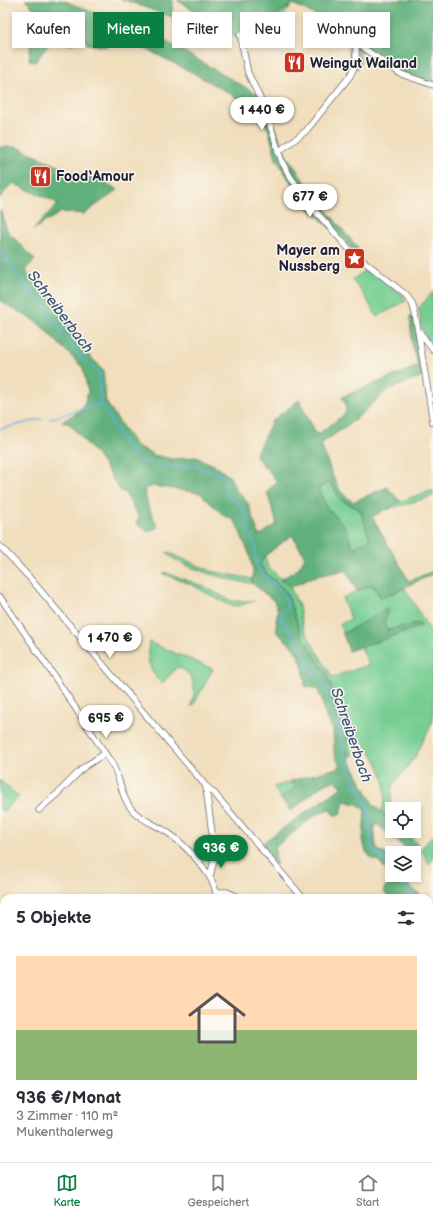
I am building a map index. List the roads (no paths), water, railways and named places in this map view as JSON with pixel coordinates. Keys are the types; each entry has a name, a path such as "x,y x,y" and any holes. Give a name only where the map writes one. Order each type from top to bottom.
{"street":[{"path":"278,152 306,131 350,76 356,63 356,43 402,74 433,85"},
{"path":"242,48 246,67 265,109 278,152 291,178 329,227 360,259 406,295 414,310 433,422"},
{"path":"417,328 433,350 425,353 423,359"},
{"path":"0,546 29,577 300,894"},
{"path":"0,597 56,677 115,770 121,788 131,808 182,844 210,877 216,894"},
{"path":"39,810 84,767 104,754"},
{"path":"205,785 215,844 215,857 210,877"},
{"path":"220,894 227,892 232,894"}],"waterway":[{"name":"Schreiberbach","path":"0,250 27,288 39,300 84,361 99,372 100,403 123,442 137,459 173,467 194,466 223,476 226,482 226,496 239,503 243,509 250,535 255,544 255,554 261,575 268,578 283,594 287,601 287,607 280,617 302,649 308,668 322,680 355,783 368,805 372,849 385,861"},
{"path":"50,419 100,403"},
{"path":"0,429 42,419"},
{"name":"Schreiberbach","path":"401,882 411,894"}],"place":[{"name":"Weingut Wailand","path":"295,63"},
{"name":"Food‘Amour","path":"40,176"},
{"name":"Mayer am Nussberg","path":"355,258"}]}
